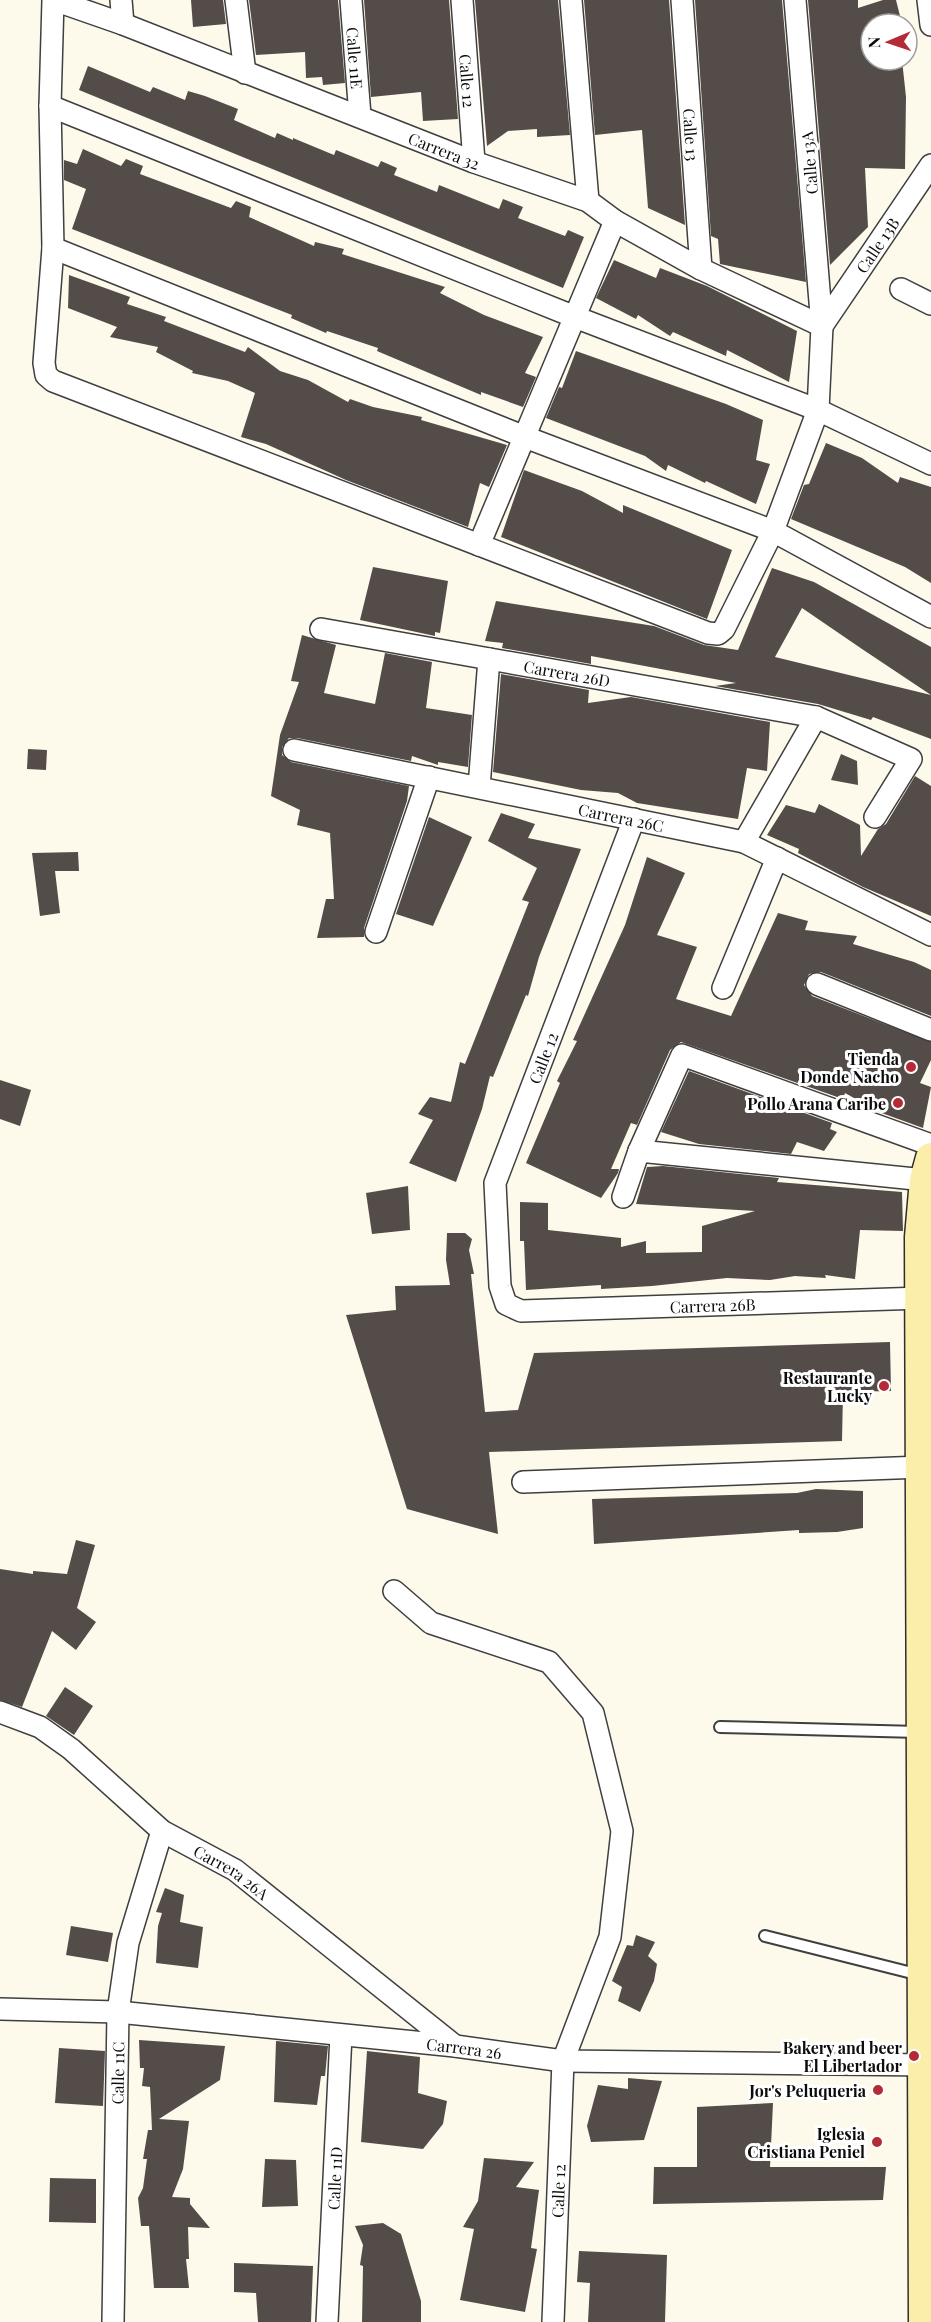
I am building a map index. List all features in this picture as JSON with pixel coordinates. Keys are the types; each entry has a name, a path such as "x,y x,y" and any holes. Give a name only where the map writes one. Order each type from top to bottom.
{"main road":[{"path":"924,2322 927,2065 923,1976 920,1237 928,1169"}],"street":[{"name":"Carrera 32","path":"53,0 123,24 474,162 588,201 615,220 701,268 822,326"},
{"path":"53,0 50,106 53,248 44,363 46,375 53,381 479,545 615,220"},
{"path":"121,0 123,24"},
{"path":"236,0 245,73"},
{"name":"Calle 11E","path":"351,0 360,116"},
{"name":"Calle 12","path":"462,0 474,162"},
{"path":"571,0 588,201"},
{"name":"Calle 13","path":"682,0 701,268"},
{"name":"Calle 13A","path":"479,545 708,633 718,634 724,629 773,531 818,410 822,326 795,0"},
{"path":"928,0 931,25"},
{"path":"50,106 575,317 818,410 931,464"},
{"name":"Calle 13B","path":"822,326 931,165"},
{"path":"53,248 525,437 773,531 931,617"},
{"path":"901,289 931,304"},
{"name":"Carrera 26D","path":"321,629 816,717 910,759 875,817"},
{"path":"479,787 489,659"},
{"path":"744,842 816,717"},
{"name":"Carrera 26C","path":"294,750 744,842 931,936"},
{"path":"376,932 429,777"},
{"name":"Calle 12","path":"506,1304 500,1286 495,1183 634,819"},
{"path":"723,988 777,858"},
{"path":"818,984 931,1030"},
{"path":"623,1197 639,1151 682,1055 931,1144"},
{"path":"639,1151 928,1169"},
{"name":"Carrera 26B","path":"506,1304 521,1311 922,1298"},
{"path":"523,1482 922,1467"},
{"name":"Calle 12","path":"394,1591 431,1623 549,1662 592,1713 622,1831 610,1937 563,2061 553,2322"},
{"name":"Carrera 26A","path":"0,1712 40,1726 63,1743 162,1831 235,1870 455,2046"},
{"name":"Calle 11C","path":"113,2322 118,2012 128,1943 162,1831"},
{"name":"Carrera 26","path":"0,2009 118,2012 455,2046 563,2061 927,2065"},
{"name":"Calle 11D","path":"327,2322 341,2035"}],"lane":[{"path":"720,1727 922,1732"},
{"path":"765,1936 923,1976"}],"building":[{"path":"191,0 223,0 226,24 193,27"},
{"path":"249,0 338,0 345,83 323,85 322,77 306,78 305,52 256,55"},
{"path":"364,0 449,0 458,119 423,121 421,92 371,97"},
{"path":"475,0 558,0 570,135 537,137 537,129 508,131 487,146"},
{"path":"584,0 669,0 685,225 648,208 642,130 595,135"},
{"path":"695,0 782,0 806,282 720,264 718,239 711,236"},
{"path":"808,0 858,0 858,8 883,0 896,0 899,12 859,12 859,72 903,72 906,97 905,169 865,168 868,227 830,265"},
{"path":"88,66 150,92 153,87 185,100 188,91 205,96 238,109 234,120 275,138 277,133 334,155 336,150 378,167 381,161 397,168 394,175 437,192 439,185 499,209 503,199 523,207 518,218 565,236 568,230 584,237 563,288 79,90"},
{"path":"83,149 121,166 126,159 143,166 140,174 231,208 236,201 251,207 249,217 314,246 315,242 344,249 342,254 445,287 440,293 484,315 543,337 525,373 536,377 523,407 481,392 481,395 377,351 378,348 327,331 326,333 291,318 292,315 72,229 86,189 64,180 64,160 77,164"},
{"path":"614,260 656,278 660,268 707,286 797,331 789,382 727,350 726,356 673,332 670,336 638,315 636,319 596,298"},
{"path":"69,275 130,297 127,304 166,317 164,321 245,352 248,347 280,371 308,380 348,402 350,399 373,407 422,417 421,420 507,445 489,487 480,483 468,527 346,480 266,444 241,437 255,393 228,381 192,373 193,371 156,352 158,347 110,337 117,327 68,308"},
{"path":"576,351 726,404 763,420 756,460 770,464 756,504 668,465 666,471 645,456 546,418 559,387 562,388"},
{"path":"826,443 862,458 898,483 900,477 931,487 931,583 905,567 791,519 804,485 809,484"},
{"path":"524,470 582,491 623,513 623,505 732,550 707,619 501,537"},
{"path":"373,567 448,581 440,633 435,632 435,636 360,620"},
{"path":"772,568 814,582 931,647 931,695 931,739 873,717 871,720 818,704 715,686 736,683 591,656 591,664 502,648 503,643 485,641 496,601 654,626 704,645 738,650","holes":["802,608 931,695 775,657"]},
{"path":"302,635 336,645 324,693 375,704 385,653 432,662 426,708 472,715 468,767 438,762 438,765 412,756 411,761 297,738 289,738 282,747 282,755 291,762 409,786 407,801 364,928 364,937 317,938 326,899 334,899 330,833 297,825 300,810 271,796 280,735 299,682 291,681"},
{"path":"501,674 589,690 588,703 631,697 770,722 767,771 747,768 738,819 637,803 618,793 581,790 493,772"},
{"path":"28,749 47,750 46,770 27,769"},
{"path":"841,754 857,761 858,785 831,780"},
{"path":"915,776 931,786 931,916 863,887 798,853 799,849 767,835 786,805 815,813 819,804 860,825 861,856 878,829 886,824"},
{"path":"501,813 535,824 528,838 581,849 539,957 528,996 526,995 493,1077 490,1076 482,1109 456,1182 409,1163 433,1120 418,1114 430,1097 451,1102 460,1062 465,1064 529,902 522,900 537,868 488,841"},
{"path":"429,817 472,837 433,926 396,914"},
{"path":"78,852 79,871 55,871 60,913 40,916 32,853"},
{"path":"647,857 685,873 657,935 697,947 676,999 731,1016 778,913 808,921 805,930 857,936 853,944 914,962 931,970 931,1016 821,972 809,974 804,985 812,996 931,1042 931,1060 920,1083 931,1087 923,1128 879,1112 845,1093 843,1099 681,1042 670,1050 637,1125 631,1123 611,1169 619,1169 618,1173 601,1198 526,1163 560,1083 557,1081 577,1041 573,1040 625,925"},
{"path":"689,1071 832,1123 830,1129 837,1132 824,1151 797,1142 791,1154 699,1144 661,1132"},
{"path":"0,1080 31,1090 20,1126 0,1119"},
{"path":"663,1166 779,1178 777,1182 902,1192 903,1231 860,1230 855,1279 825,1275 826,1278 795,1276 770,1280 727,1278 652,1286 601,1289 601,1285 526,1290 524,1241 520,1241 520,1202 548,1203 548,1230 621,1238 621,1247 646,1241 646,1253 702,1252 702,1226 755,1211 636,1204 647,1167"},
{"path":"408,1186 410,1230 372,1234 366,1193"},
{"path":"447,1233 465,1233 472,1239 469,1250 474,1274 471,1274 485,1412 518,1410 534,1353 890,1342 891,1391 843,1392 842,1441 489,1452 498,1534 407,1509 346,1315 396,1310 395,1286 450,1285 446,1260"},
{"path":"816,1489 863,1491 863,1528 837,1532 799,1533 799,1530 594,1544 592,1499 797,1493"},
{"path":"76,1540 95,1545 77,1608 96,1622 76,1650 52,1631 22,1707 0,1700 0,1569 33,1574 33,1571 67,1574"},
{"path":"65,1687 93,1706 74,1735 46,1716"},
{"path":"165,1888 184,1895 180,1922 203,1927 198,1968 156,1963 158,1926 162,1913 156,1912"},
{"path":"71,1926 113,1933 108,1962 66,1955"},
{"path":"636,1935 655,1942 648,1956 657,1964 654,1981 640,2012 618,2001 622,1987 612,1981 627,1945 633,1946"},
{"path":"139,2040 225,2046 220,2080 159,2119 189,2121 183,2169 172,2197 190,2198 190,2204 210,2228 188,2227 189,2259 186,2259 189,2288 154,2288 149,2226 141,2226 138,2198 143,2188 147,2159 143,2159 148,2130 152,2130 150,2087 142,2086 144,2068 140,2068"},
{"path":"276,2041 328,2046 325,2076 321,2076 317,2105 274,2102"},
{"path":"59,2048 105,2051 103,2106 55,2103"},
{"path":"367,2051 420,2057 418,2093 447,2101 443,2124 423,2149 361,2142"},
{"path":"628,2078 662,2081 644,2140 591,2142 587,2126 598,2085 628,2089"},
{"path":"773,2103 770,2167 886,2167 883,2200 653,2204 654,2167 697,2167 697,2107"},
{"path":"484,2158 534,2162 516,2187 539,2190 531,2248 537,2249 525,2312 460,2300 474,2229 463,2227 478,2201"},
{"path":"265,2159 296,2160 298,2206 262,2207"},
{"path":"50,2178 96,2179 96,2223 49,2222"},
{"path":"383,2223 401,2234 421,2301 421,2322 362,2322 363,2266 360,2265 363,2245 355,2226"},
{"path":"579,2251 667,2255 665,2322 588,2322 590,2283 577,2282"},
{"path":"234,2263 313,2266 311,2322 258,2322 256,2293 234,2292"}],"place":[{"name":"Tienda Donde Nacho","path":"911,1067"},
{"name":"Pollo Arana Caribe","path":"898,1103"},
{"name":"Restaurante Lucky","path":"884,1386"},
{"name":"Bakery and beer El Libertador","path":"914,2056"},
{"name":"Jor's Peluqueria","path":"878,2090"},
{"name":"Iglesia Cristiana Peniel","path":"877,2142"}]}
